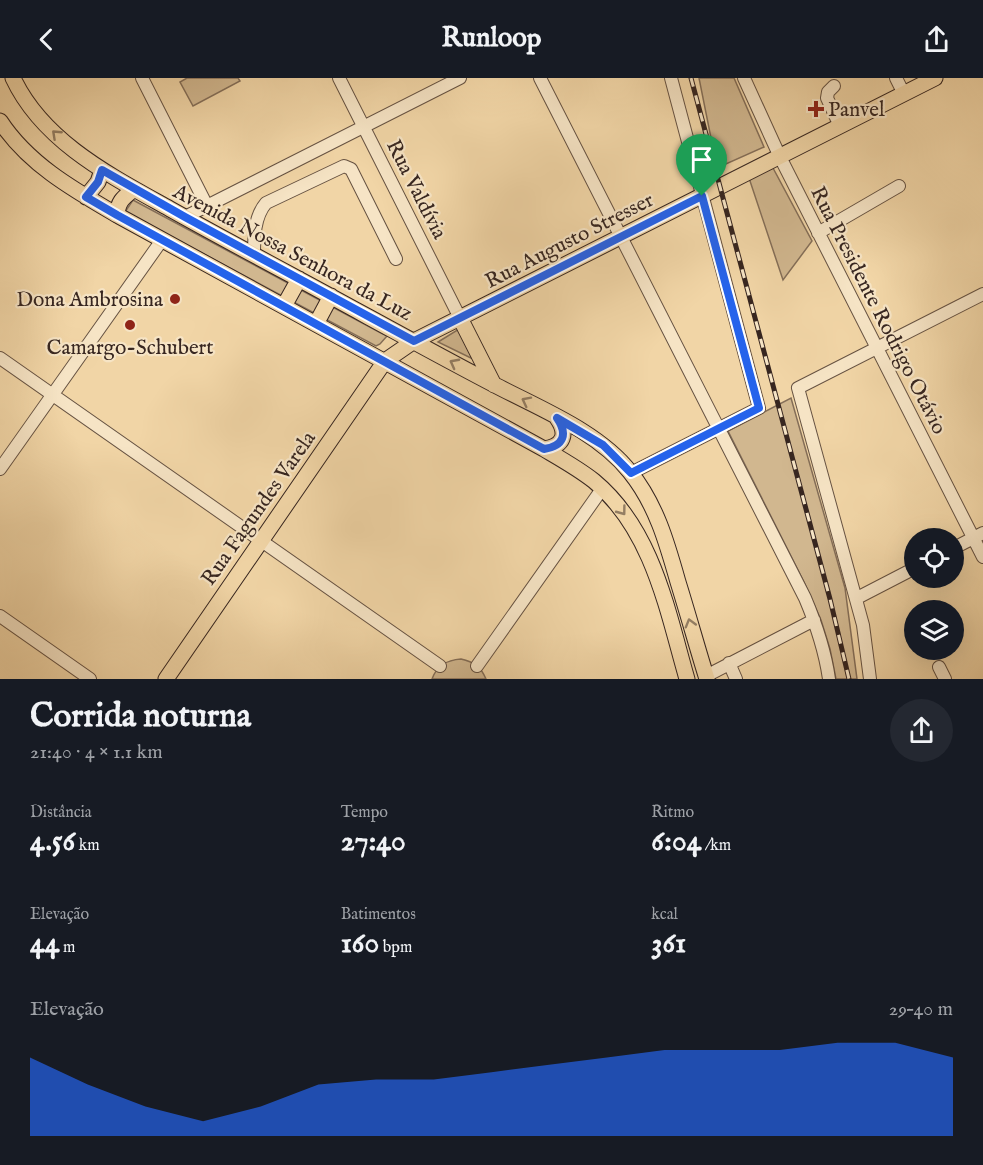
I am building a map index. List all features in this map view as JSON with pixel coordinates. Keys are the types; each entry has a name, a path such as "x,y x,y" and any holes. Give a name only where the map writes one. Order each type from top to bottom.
{"main road":[{"name":"Avenida Nossa Senhora da Luz","path":"13,78 24,98 49,127 74,150 102,170 603,445 631,473 649,500 661,526 706,677"},
{"name":"Rua Augusto Stresser","path":"385,361 414,341 934,78"},
{"path":"1,124 37,162 86,197 582,472 602,489 626,516 653,566 687,679"},
{"path":"86,197 98,182 102,170"},
{"path":"117,215 120,201 134,189"},
{"path":"284,306 299,279"},
{"path":"316,324 331,296"},
{"path":"460,318 494,385"},
{"name":"Rua Fagundes Varela","path":"166,679 385,361"},
{"path":"544,449 552,448 562,438 563,426 557,418"}],"street":[{"path":"142,78 207,206"},
{"name":"Rua Valdívia","path":"339,78 460,318"},
{"path":"185,217 460,78"},
{"path":"540,78 792,572 814,620 822,644 829,679"},
{"path":"631,473 759,408 671,78"},
{"name":"Rua Presidente Rodrigo Otávio","path":"744,78 818,233 978,535 983,558"},
{"path":"896,78 904,94"},
{"path":"834,86 828,92 827,98 840,126"},
{"path":"254,255 256,225 260,209 266,203 344,166 351,170 396,259"},
{"path":"818,233 899,186"},
{"path":"0,470 162,240"},
{"path":"870,679 857,598 798,388 983,294"},
{"path":"0,358 440,666"},
{"path":"477,666 602,489"},
{"path":"964,543 978,535"},
{"path":"857,598 904,574"},
{"path":"0,616 90,679"},
{"path":"706,677 814,620"},
{"path":"729,663 736,679"},
{"path":"939,667 945,679"}],"shaded area":[{"path":"187,78 238,78 240,81 193,106 180,82"},
{"path":"699,78 734,78 764,147 717,168"},
{"path":"773,168 812,241 783,280 749,178"},
{"path":"133,200 387,336 376,346 125,212"},
{"path":"459,329 477,361 438,342"},
{"path":"791,398 845,588 857,679 836,679 821,620 728,431"},
{"path":"461,659 476,666 486,679 432,679 443,664"}],"railway":[{"path":"691,78 830,599 849,679"}],"place":[{"name":"Panvel","path":"816,109"},
{"name":"Dona Ambrosina","path":"175,299"},
{"name":"Camargo-Schubert","path":"130,325"}],"route":[{"path":"102,170 414,341 702,196 759,408 631,473 603,445 557,418 563,426 562,438 552,448 544,449 86,197 98,182 102,170"}]}
